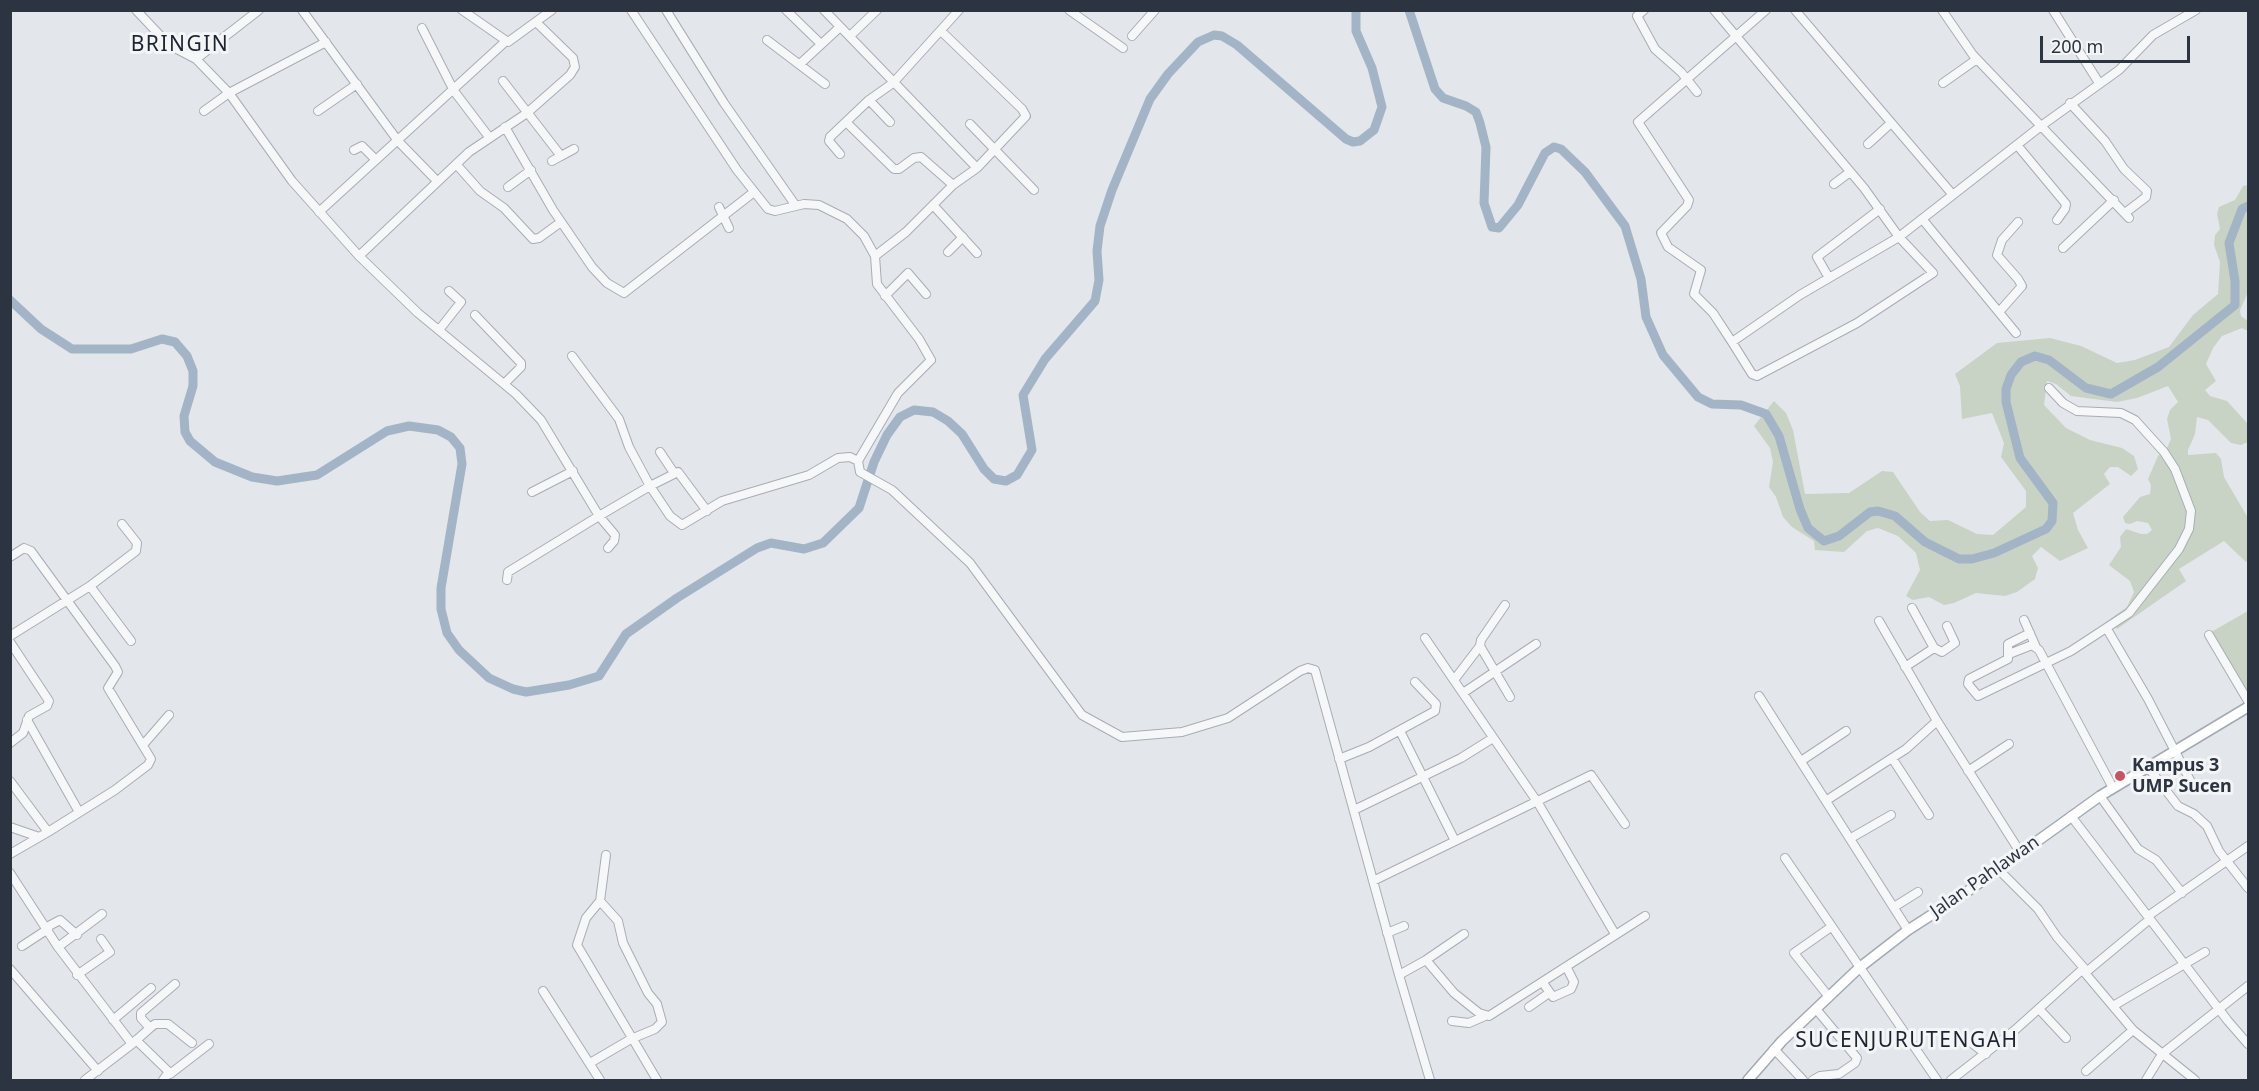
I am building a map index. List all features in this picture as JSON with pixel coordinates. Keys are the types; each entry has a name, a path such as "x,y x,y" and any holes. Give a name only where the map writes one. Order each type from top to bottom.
{"main road":[{"name":"Jalan Pahlawan","path":"1748,1080 1774,1049 1859,968 1908,930 2100,796 2248,707"}],"street":[{"path":"136,10 169,45 196,59 229,93 292,181 359,256 439,330 504,384 541,420 599,516 615,535 614,541 608,548"},
{"path":"247,20 248,10"},
{"path":"196,59 259,10"},
{"path":"302,10 398,141 437,181"},
{"path":"462,10 506,41"},
{"path":"319,212 454,91 506,41 515,39 552,10"},
{"path":"631,10 733,165 771,210 813,204 838,213 855,225 875,256 876,284 919,339 931,360 902,388 858,461"},
{"path":"666,10 719,96 796,206"},
{"path":"786,10 820,44"},
{"path":"824,10 976,168"},
{"path":"850,36 877,10"},
{"path":"840,154 829,139 868,100 893,83 959,10"},
{"path":"1069,10 1123,48"},
{"path":"1132,36 1155,10"},
{"path":"1644,10 1635,13 1655,49 1687,79 1697,92"},
{"path":"1714,10 1735,38 1850,172 1899,237 1932,271 1932,276 1857,323 1757,376 1752,374 1713,313 1694,294 1701,270 1668,247 1661,235 1662,230 1687,206 1689,200 1638,123 1639,119 1735,38 1766,10"},
{"path":"1795,10 1953,195"},
{"path":"1942,10 1977,59 2127,216 2146,197 2147,191 2124,170 2098,133 2070,103"},
{"path":"2053,10 2099,83"},
{"path":"1732,342 1923,220 2070,103 2119,70 2153,35 2196,10"},
{"path":"359,256 456,164 489,137 526,113 570,75 575,67 573,58 536,22"},
{"path":"800,64 840,27"},
{"path":"422,28 454,91 489,137"},
{"path":"875,256 953,185 996,150 1025,119 1025,112 940,31"},
{"path":"767,40 825,84"},
{"path":"204,111 229,93 326,42"},
{"path":"1943,83 1977,59"},
{"path":"503,81 561,156"},
{"path":"318,111 357,84"},
{"path":"868,100 890,122"},
{"path":"846,122 894,169 899,169 914,158 921,157 953,185"},
{"path":"1868,144 1892,123"},
{"path":"970,124 1034,190"},
{"path":"505,127 561,222 598,273 614,288 624,293 754,192"},
{"path":"2017,145 2066,204 2065,209 2056,220"},
{"path":"354,150 362,146 376,160"},
{"path":"552,161 574,149"},
{"path":"456,164 480,191 504,208 533,239 539,238 561,222"},
{"path":"508,187 531,170"},
{"path":"1834,184 1850,172"},
{"path":"2063,248 2114,200"},
{"path":"933,205 977,253"},
{"path":"719,207 725,215 729,228"},
{"path":"1829,278 1817,257 1880,209"},
{"path":"1923,220 2016,333"},
{"path":"1999,312 2022,286 1997,255 2002,240 2018,222"},
{"path":"948,252 963,237"},
{"path":"885,296 908,273 926,294"},
{"path":"439,330 461,302 449,291"},
{"path":"475,315 521,363 521,367 504,384"},
{"path":"572,356 619,418 629,447 650,486 679,524 685,524 727,500 809,475 838,458 850,457 858,461 862,474 882,483 970,564 1073,705 1090,721 1122,736 1182,732 1228,718 1300,671 1311,668 1317,673 1387,933 1430,1080"},
{"path":"2030,633 2007,644 2008,659 1968,681 1978,696 2047,663 2107,629 2129,613 2158,580 2189,530 2191,511 2175,470 2164,452 2135,420 2121,413 2077,411 2063,403 2049,388"},
{"path":"660,452 674,473"},
{"path":"532,492 573,471"},
{"path":"507,580 508,572 674,473 678,472 690,484 706,511"},
{"path":"10,636 90,586 137,549 137,543 122,524"},
{"path":"10,557 21,549 28,549 118,670 108,688 151,759 148,765 79,812 10,854"},
{"path":"90,586 131,641"},
{"path":"1454,680 1480,646 1481,640 1505,605"},
{"path":"1912,608 1934,648 1942,652 1955,642 1947,626"},
{"path":"2024,620 2036,647 2047,663 2113,788"},
{"path":"1879,621 1936,722 2020,852"},
{"path":"2107,629 2148,699 2193,786"},
{"path":"2210,635 2248,701"},
{"path":"1425,638 1538,803 1615,934"},
{"path":"10,642 50,701 47,706 27,720 23,734 10,743"},
{"path":"1463,693 1536,644"},
{"path":"1480,646 1510,697"},
{"path":"2009,654 2030,646 2036,647"},
{"path":"1905,667 1934,648"},
{"path":"1339,759 1400,731 1437,708 1416,682"},
{"path":"1759,696 1908,930"},
{"path":"143,745 169,715"},
{"path":"27,720 79,812"},
{"path":"1827,800 1892,758 1936,722"},
{"path":"1400,731 1455,841"},
{"path":"1801,761 1846,731"},
{"path":"1354,810 1423,777 1494,738"},
{"path":"1968,771 2009,744"},
{"path":"1892,758 1929,816"},
{"path":"2148,767 2178,806 2194,813 2207,826 2226,861 2248,888"},
{"path":"1374,881 1592,775 1625,824"},
{"path":"10,781 14,795 48,832"},
{"path":"2100,796 2138,849 2156,860 2182,893"},
{"path":"1851,838 1891,815"},
{"path":"2071,816 2248,1044"},
{"path":"10,827 39,837"},
{"path":"1951,1080 1986,1054 2149,917 2248,846"},
{"path":"606,855 600,901 586,918 577,945 630,1039 657,1080"},
{"path":"1785,858 1937,1080"},
{"path":"1998,869 2038,909 2057,937 2133,1030 2195,1080"},
{"path":"10,873 58,947 113,1020 170,1074"},
{"path":"1894,907 1918,892"},
{"path":"590,1063 630,1039 655,1029 662,1022 662,1016 623,943 618,921 600,901"},
{"path":"58,947 77,935 102,914"},
{"path":"1452,1021 1469,1023 1485,1016 1543,983 1615,934 1646,916"},
{"path":"22,946 60,920 77,935"},
{"path":"1387,933 1404,926"},
{"path":"1829,997 1794,953 1831,927"},
{"path":"1399,975 1464,934"},
{"path":"78,975 110,952 101,939"},
{"path":"2113,1006 2205,952"},
{"path":"1426,960 1454,993 1485,1016"},
{"path":"1543,983 1549,993 1556,997 1574,987 1567,968"},
{"path":"10,969 98,1071"},
{"path":"150,1028 141,1018 141,1012 175,984"},
{"path":"2146,1080 2162,1054 2218,1007 2248,986"},
{"path":"113,1020 152,988"},
{"path":"543,991 600,1080"},
{"path":"1529,1007 1549,993"},
{"path":"1813,1080 1820,1076 1839,1074 1855,1063 1857,1058 1816,1009"},
{"path":"2039,1009 2066,1038"},
{"path":"85,1080 150,1028 160,1023 168,1024 192,1043"},
{"path":"2086,1071 2133,1030"},
{"path":"1964,1037 1986,1054"},
{"path":"162,1080 209,1044"},
{"path":"1774,1049 1803,1080"}],"green space":[{"path":"2248,185 2248,292 2240,310 2241,316 2248,321 2248,331 2242,328 2222,336 2213,348 2206,364 2216,381 2205,390 2210,396 2227,401 2248,424 2248,442 2241,445 2231,443 2208,420 2197,417 2195,434 2188,455 2216,453 2221,459 2224,477 2248,518 2248,561 2246,562 2224,541 2179,569 2186,581 2117,629 2110,619 2127,607 2134,592 2130,581 2109,565 2121,547 2120,537 2126,529 2141,534 2147,534 2152,530 2148,523 2137,521 2130,524 2125,523 2123,517 2140,497 2150,494 2151,485 2148,479 2158,456 2167,448 2171,439 2167,419 2170,410 2178,402 2168,386 2137,398 2117,402 2071,396 2056,384 2047,381 2044,405 2066,428 2090,440 2122,448 2134,456 2138,469 2131,476 2118,467 2110,467 2104,474 2110,484 2073,513 2078,530 2088,548 2060,561 2041,547 2032,556 2038,568 2035,579 2017,592 2005,596 1976,593 1944,605 1929,597 1913,600 1906,596 1920,570 1916,553 1898,536 1878,528 1867,531 1844,552 1815,550 1814,541 1792,527 1783,517 1776,497 1769,487 1773,462 1770,448 1754,426 1774,401 1786,413 1793,430 1805,494 1849,493 1882,471 1893,472 1920,512 1930,521 1948,520 1977,534 1993,535 2026,507 2026,491 2001,457 2004,443 1992,413 1962,419 1960,386 1955,374 1997,343 2050,338 2081,346 2117,363 2135,360 2169,347 2193,315 2218,294 2220,262 2214,245 2215,235 2220,229 2217,214 2219,207 2235,200 2243,186"},
{"path":"2248,611 2248,698 2211,632"}],"waterway":[{"path":"10,300 41,329 72,349 131,349 162,339 175,342 187,356 193,371 193,386 184,416 185,432 190,441 215,462 252,477 277,481 317,475 387,431 409,426 438,430 451,437 460,448 462,464 441,588 441,609 447,633 459,650 489,678 513,689 526,692 569,685 599,676 626,634 677,598 757,548 771,543 804,549 823,543 859,508 874,462 887,435 900,417 914,410 933,412 948,421 962,434 984,469 994,479 1006,481 1017,475 1032,450 1023,395 1045,359 1095,301 1099,280 1097,251 1100,226 1112,190 1150,99 1168,74 1198,42 1214,35 1222,36 1237,45 1346,139 1353,142 1360,141 1374,130 1382,107 1372,68 1356,31 1356,10"},
{"path":"1409,10 1435,89 1443,98 1476,112 1486,147 1484,203 1492,227 1499,228 1518,205 1545,153 1554,147 1561,149 1585,172 1625,226 1641,279 1646,317 1663,355 1698,397 1712,404 1741,405 1766,414 1779,436 1800,509 1808,528 1824,541 1839,536 1870,512 1878,511 1895,516 1925,542 1959,559 1972,559 1994,553 2046,529 2052,521 2053,503 2020,458 2006,402 2006,389 2011,375 2021,362 2035,356 2049,360 2086,388 2111,394 2158,367 2235,305 2235,281 2229,243 2242,209 2248,206"}],"place":[{"name":"Kampus 3 UMP Sucen","path":"2120,776"}],"district":[{"name":"BRINGIN","path":"180,45"},
{"name":"SUCENJURUTENGAH","path":"1907,1041"}]}
